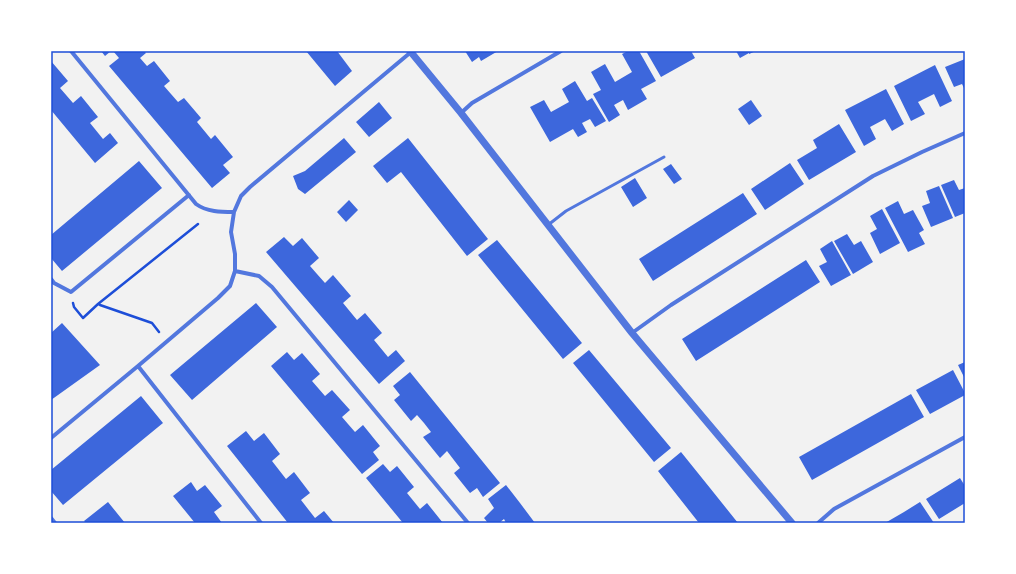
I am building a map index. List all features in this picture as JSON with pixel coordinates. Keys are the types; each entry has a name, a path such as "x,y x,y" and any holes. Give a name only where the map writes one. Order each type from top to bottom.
{"street":[{"path":"71,51 196,204 206,209 221,212 234,212"},
{"path":"461,113 472,103 561,51"},
{"path":"51,438 167,342 230,286 235,271 235,254 231,232 234,212 241,196 410,52 461,113 632,333 792,523"},
{"path":"632,333 671,305 873,176 965,133"},
{"path":"51,279 54,283 71,292 189,195"},
{"path":"235,271 259,276 272,287 468,523"},
{"path":"138,366 261,523"},
{"path":"818,523 834,509 965,437"},
{"path":"51,518 55,523"}],"lane":[{"path":"548,225 566,211 664,157"}],"path":[{"path":"71,292 74,307 83,318 98,304 198,224"},
{"path":"98,304 152,323 167,342"}],"building":[{"path":"101,51 111,51 105,56"},
{"path":"113,51 144,51 146,53 140,58 147,66 154,61 170,81 164,86 178,102 184,98 201,118 197,122 211,139 215,135 233,157 223,165 230,173 212,188 109,66 119,58"},
{"path":"306,51 337,51 352,71 335,86"},
{"path":"465,51 498,51 481,61 479,57 472,62"},
{"path":"628,51 639,51 656,81 641,89 647,99 628,110 623,100 614,105 620,115 609,122 593,94 601,90 591,72 605,64 615,82 632,72 622,54"},
{"path":"646,51 691,51 695,58 661,77"},
{"path":"736,51 756,51 740,58"},
{"path":"965,59 965,90 962,84 954,87 945,67"},
{"path":"51,61 68,81 60,88 73,103 81,96 98,117 90,123 103,139 110,133 118,143 95,163 51,110"},
{"path":"935,65 952,101 940,107 934,94 918,102 925,114 911,121 894,86"},
{"path":"575,81 587,101 592,98 606,121 595,127 590,119 582,123 587,132 578,137 573,129 550,142 530,107 544,100 551,112 569,102 562,89"},
{"path":"886,89 904,124 892,131 885,119 870,127 876,139 864,146 845,110"},
{"path":"751,100 762,116 749,125 738,109"},
{"path":"379,102 392,118 369,137 356,122"},
{"path":"839,124 856,152 809,180 797,160 817,148 813,140"},
{"path":"344,138 356,152 305,194 298,189 293,176 305,171"},
{"path":"408,138 488,239 467,256 401,172 387,183 373,166"},
{"path":"139,161 162,188 62,271 51,258 51,235"},
{"path":"790,163 804,184 765,210 751,189"},
{"path":"671,164 682,179 674,184 663,169"},
{"path":"635,178 647,198 633,207 621,187"},
{"path":"954,180 959,190 965,188 965,213 955,217 941,185"},
{"path":"939,186 953,218 931,227 922,206 930,203 926,191"},
{"path":"743,193 757,214 653,281 639,259"},
{"path":"349,200 358,210 346,222 337,212"},
{"path":"898,201 904,214 913,210 924,230 919,233 925,244 908,252 885,208"},
{"path":"882,209 900,243 880,254 870,233 877,229 870,216"},
{"path":"847,234 854,245 861,241 873,262 853,274 834,241"},
{"path":"284,237 293,246 302,238 319,258 310,266 325,283 333,275 351,296 343,303 357,320 365,313 382,333 374,340 388,357 396,350 405,361 379,384 266,252"},
{"path":"497,240 582,343 563,359 478,255"},
{"path":"832,241 851,275 831,286 819,266 827,262 820,249"},
{"path":"806,260 820,282 696,361 682,339"},
{"path":"256,303 277,327 192,400 170,375"},
{"path":"62,323 100,365 51,400 51,333"},
{"path":"589,350 671,448 654,462 573,363"},
{"path":"287,352 294,360 302,353 320,374 312,381 325,396 332,390 350,410 342,417 355,432 363,425 380,446 373,452 379,460 362,474 271,366"},
{"path":"965,362 965,379 958,365"},
{"path":"953,370 965,395 930,414 916,390"},
{"path":"410,372 500,483 483,497 477,488 470,493 454,473 460,468 447,451 440,458 423,437 431,432 424,423 417,415 411,421 394,400 400,395 393,386"},
{"path":"911,394 924,417 812,480 799,457"},
{"path":"141,396 163,423 63,505 51,491 51,470"},
{"path":"246,431 254,441 264,433 280,454 272,461 286,479 294,472 310,493 301,500 315,518 324,511 334,523 288,523 227,446"},
{"path":"681,452 738,523 699,523 658,471"},
{"path":"383,464 390,472 397,466 414,487 407,493 420,509 427,503 443,523 403,523 366,478"},
{"path":"960,478 965,486 965,503 939,519 926,499"},
{"path":"191,482 197,491 205,485 222,506 214,512 222,523 195,523 173,496"},
{"path":"506,485 535,523 506,523 504,519 499,523 488,523 484,518 494,508 488,499"},
{"path":"108,502 125,523 86,523 84,521"},
{"path":"920,502 934,523 885,523 904,512"}]}
